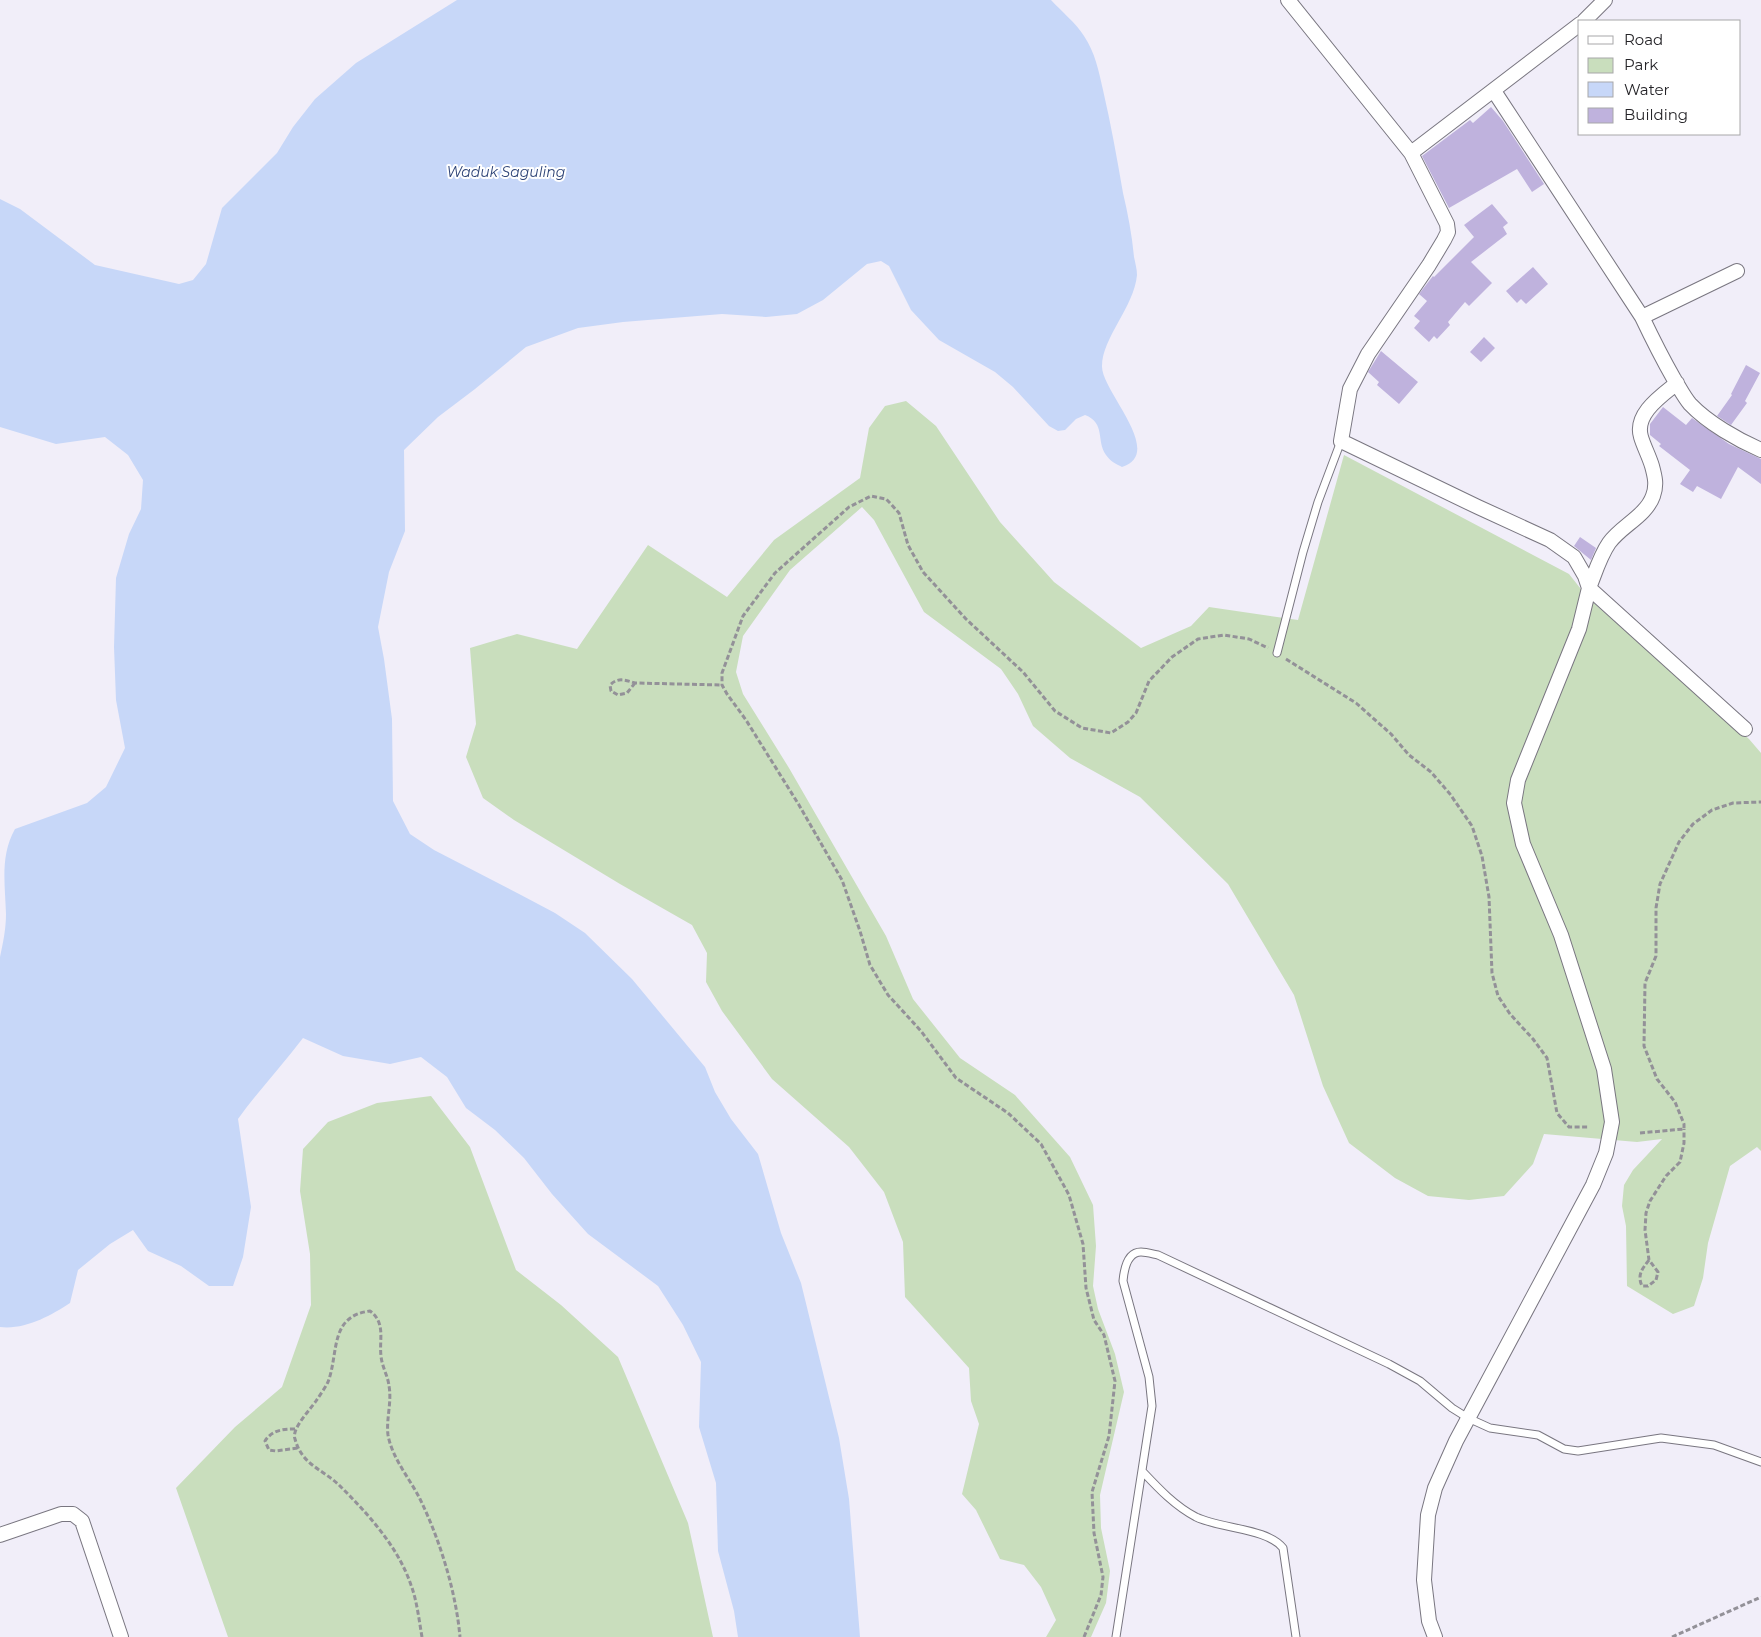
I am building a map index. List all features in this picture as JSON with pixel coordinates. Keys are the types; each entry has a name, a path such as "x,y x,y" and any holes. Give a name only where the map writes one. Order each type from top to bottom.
{"street":[{"path":"1288,0 1411,152 1447,224 1448,232 1429,264 1368,354 1350,389 1340,441 1550,540 1574,557 1586,576 1589,588 1745,729"},
{"path":"1585,20 1605,0"},
{"path":"1411,152 1578,26"},
{"path":"1494,91 1642,317 1660,356 1691,405 1740,440 1761,450"},
{"path":"1642,317 1738,271"},
{"path":"1435,1637 1429,1621 1424,1580 1428,1515 1436,1488 1456,1441 1593,1184 1606,1153 1612,1122 1604,1069 1561,935 1523,844 1514,803 1518,780 1579,630 1589,588 1599,562 1609,543 1620,530 1647,506 1652,498 1656,487 1656,477 1641,437 1641,422 1650,406 1677,383"},
{"path":"0,1535 61,1514 73,1514 82,1521 121,1637"}],"lane":[{"path":"1277,653 1318,502 1340,441"},
{"path":"1116,1637 1152,1406 1149,1377 1123,1281 1124,1266 1139,1251 1158,1255 1389,1364 1420,1381 1452,1408 1490,1428 1538,1435 1564,1450 1578,1451 1661,1438 1714,1445 1761,1462"},
{"path":"1143,1472 1168,1497 1194,1516 1210,1523 1266,1536 1278,1542 1283,1548 1296,1637"}],"path":[{"path":"1084,1637 1101,1595 1104,1577 1094,1533 1092,1492 1109,1436 1115,1381 1104,1335 1094,1320 1086,1288 1083,1244 1068,1195 1041,1144 1008,1113 956,1078 922,1031 888,995 870,965 842,880 799,805 722,685 722,673 726,659 743,616 774,573 849,507 871,496 886,499 898,512 908,545 923,572 966,619 1023,672 1055,711 1082,728 1110,733 1128,722 1136,713 1149,681 1172,657 1198,639 1224,635 1249,639 1277,653 1356,703 1391,734 1409,755 1431,772 1450,794 1472,826 1482,856 1489,897 1492,973 1498,996 1510,1014 1533,1039 1547,1058 1557,1113 1569,1127 1589,1126"},
{"path":"635,683 627,694 618,695 611,691 610,685 614,680 623,679 635,683 722,685"},
{"path":"1649,1260 1641,1271 1639,1279 1642,1286 1648,1286 1656,1280 1658,1272 1649,1260 1645,1230 1646,1213 1650,1201 1666,1176 1680,1162 1684,1143 1684,1124 1675,1102 1657,1079 1644,1046 1645,982 1656,956 1656,908 1660,884 1680,842 1693,824 1712,810 1733,804 1761,802"},
{"path":"1640,1133 1684,1129"},
{"path":"422,1637 411,1585 394,1550 368,1515 339,1484 313,1467 298,1448 294,1437 295,1429 318,1399 328,1382 340,1330 353,1315 370,1311 378,1317 381,1330 381,1357 389,1384 388,1435 396,1455 420,1499 447,1570 459,1620 460,1637"},
{"path":"295,1429 282,1429 269,1434 265,1441 269,1450 298,1448"},
{"path":"1672,1637 1761,1596"}],"green space":[{"path":"906,401 936,426 1000,522 1054,582 1141,648 1191,626 1209,607 1298,620 1344,455 1569,574 1588,598 1749,739 1761,753 1761,1151 1757,1147 1730,1166 1708,1243 1703,1278 1694,1306 1673,1314 1627,1286 1626,1226 1622,1206 1624,1185 1633,1170 1662,1139 1637,1142 1544,1134 1533,1164 1504,1196 1469,1200 1428,1196 1395,1178 1349,1143 1323,1086 1294,995 1228,884 1140,797 1070,758 1033,726 1018,694 1001,669 924,612 874,520 862,507 790,570 743,636 736,672 743,694 789,768 886,936 913,999 960,1058 1015,1095 1070,1157 1093,1205 1096,1246 1093,1286 1098,1309 1115,1354 1124,1392 1100,1495 1101,1528 1110,1571 1106,1603 1091,1637 1046,1637 1056,1620 1041,1587 1024,1565 1000,1559 976,1510 962,1494 979,1424 971,1401 969,1368 905,1297 903,1242 884,1192 849,1147 772,1079 722,1011 706,982 707,953 692,925 514,820 483,798 466,757 476,724 470,648 517,634 577,649 648,545 727,597 774,540 860,478 869,428 885,406"},
{"path":"431,1096 470,1147 516,1270 561,1305 618,1357 688,1523 713,1637 228,1637 176,1488 235,1427 282,1387 311,1305 310,1254 300,1191 303,1149 328,1122 377,1103"}],"water":[{"name":"Waduk Saguling","path":"457,0 1051,0 1081,31 1094,55 1100,76 1137,273 1135,287 1130,299 1107,344 1102,366 1104,377 1135,435 1137,449 1134,460 1122,467 1111,461 1106,455 1101,444 1098,427 1092,418 1085,415 1076,419 1065,430 1058,431 1049,426 1013,387 995,372 939,340 911,310 889,266 881,261 867,264 823,300 797,314 766,317 722,314 623,322 578,328 526,347 438,417 404,450 405,531 389,572 378,627 392,719 393,801 410,834 434,850 555,913 585,933 632,979 705,1067 715,1092 731,1119 758,1154 781,1233 801,1283 839,1438 849,1499 860,1637 738,1637 734,1611 718,1551 716,1483 699,1427 701,1362 683,1325 658,1286 588,1234 552,1194 524,1158 495,1130 466,1108 447,1077 421,1057 390,1064 343,1056 303,1038 238,1119 251,1207 243,1257 233,1286 209,1286 181,1266 148,1251 133,1230 110,1244 78,1270 70,1303 37,1321 19,1326 0,1327 0,957 6,920 5,860 10,839 15,829 87,803 106,787 125,748 116,700 114,647 116,578 129,534 141,509 143,480 128,455 105,437 56,444 0,427 0,199 20,209 95,265 179,284 193,280 206,264 222,208 277,153 293,127 315,99 356,63"}],"building":[{"path":"1491,107 1503,121 1544,184 1532,192 1517,169 1449,208 1422,156 1470,120 1473,123"},
{"path":"1492,204 1508,223 1503,227 1507,234 1471,262 1492,283 1469,306 1465,302 1448,322 1450,325 1437,339 1434,336 1429,342 1414,328 1420,321 1414,316 1427,301 1419,294 1433,276 1474,237 1464,225"},
{"path":"1533,267 1548,284 1526,304 1521,299 1517,303 1506,291"},
{"path":"1484,337 1495,348 1481,362 1470,352"},
{"path":"1381,351 1418,382 1399,404 1377,385 1379,382 1368,372"},
{"path":"1746,365 1760,373 1745,401 1747,403 1731,425 1717,416 1732,395"},
{"path":"1663,407 1686,425 1692,418 1729,444 1761,459 1761,484 1738,467 1721,499 1697,486 1693,492 1680,484 1690,470 1659,446 1661,444 1650,435 1650,424"},
{"path":"1580,537 1596,548 1591,560 1574,546"}]}
